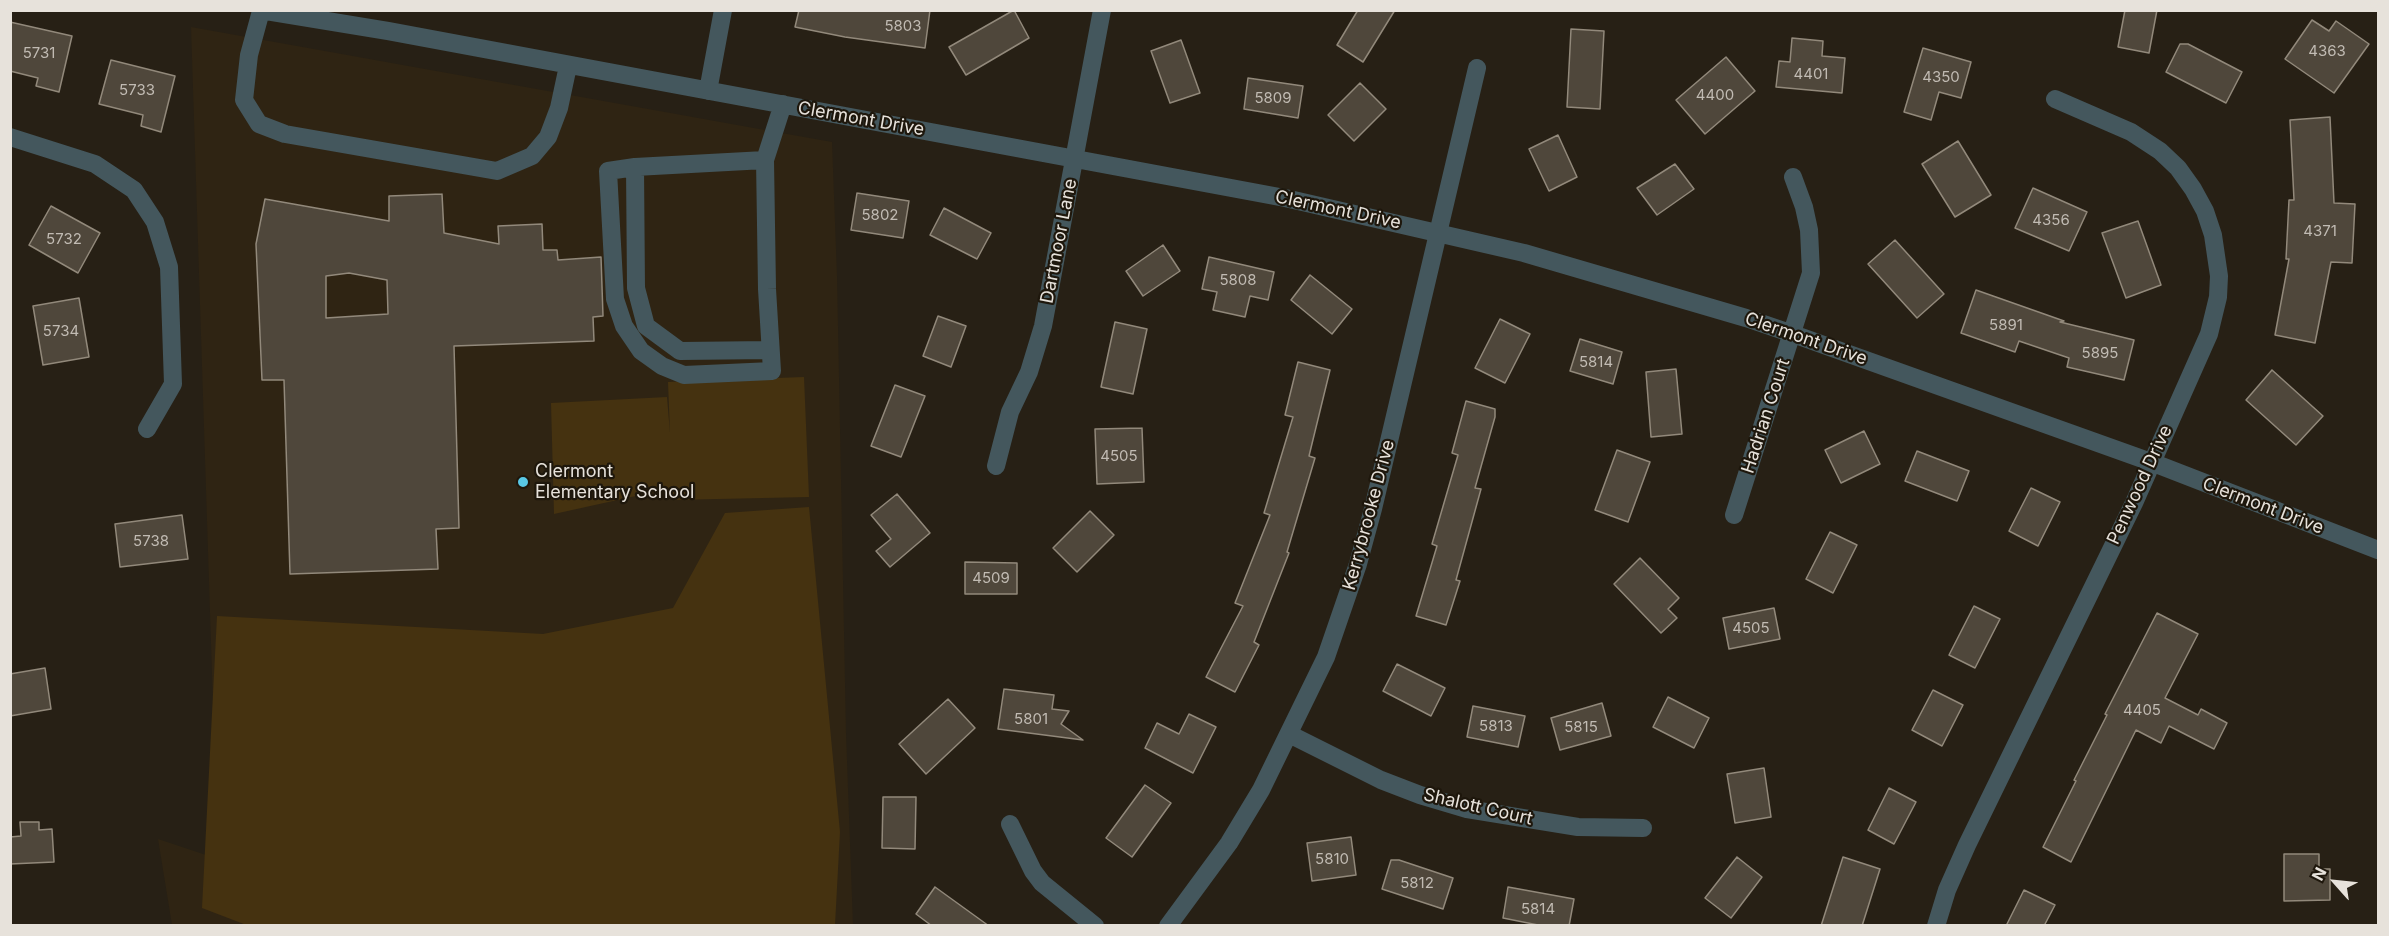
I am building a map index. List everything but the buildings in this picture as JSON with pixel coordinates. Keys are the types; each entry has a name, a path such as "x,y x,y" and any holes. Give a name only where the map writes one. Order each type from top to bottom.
{"street":[{"name":"Clermont Drive","path":"261,10 388,31 1285,198 1536,256 1793,334 2151,462 2379,550"},
{"path":"261,10 249,54 244,100 259,124 285,134 497,171 532,156 548,137 559,108 568,66"},
{"path":"708,91 723,10"},
{"name":"Dartmoor Lane","path":"996,466 1011,412 1038,346 1102,10"},
{"name":"Kerrybrooke Drive","path":"1168,926 1229,843 1261,790 1326,657 1358,564 1477,68"},
{"name":"Penwood Drive","path":"1936,926 1947,890 1963,854 2134,503 2214,318 2219,276 2213,235 2205,211 2178,168 2160,151 2131,132 2055,99"},
{"path":"765,160 635,167 608,171 615,299 624,326 641,351 662,366 684,375 772,371 765,160 783,104"},
{"path":"10,137 95,164 134,190 155,222 169,267 173,384 147,429"},
{"path":"635,167 636,288 646,326 680,351 770,350"},
{"name":"Hadrian Court","path":"1734,515 1811,273 1812,249 1804,207 1793,177"},
{"name":"Shalott Court","path":"1289,734 1381,780 1467,809 1568,826 1642,828"},
{"path":"1010,824 1033,871 1042,883 1095,926"}],"shaded area":[{"name":"Clermont Elementary School","path":"191,27 832,142 837,276 846,733 853,925 172,925 158,839 218,859"},
{"path":"804,377 809,497 672,500 672,488 554,514 551,403 667,397 670,433 668,382"},
{"path":"809,507 840,832 835,925 249,926 202,908 217,616 543,634 673,608 725,513"}],"place":[{"name":"Clermont Elementary School","path":"523,482"}]}
